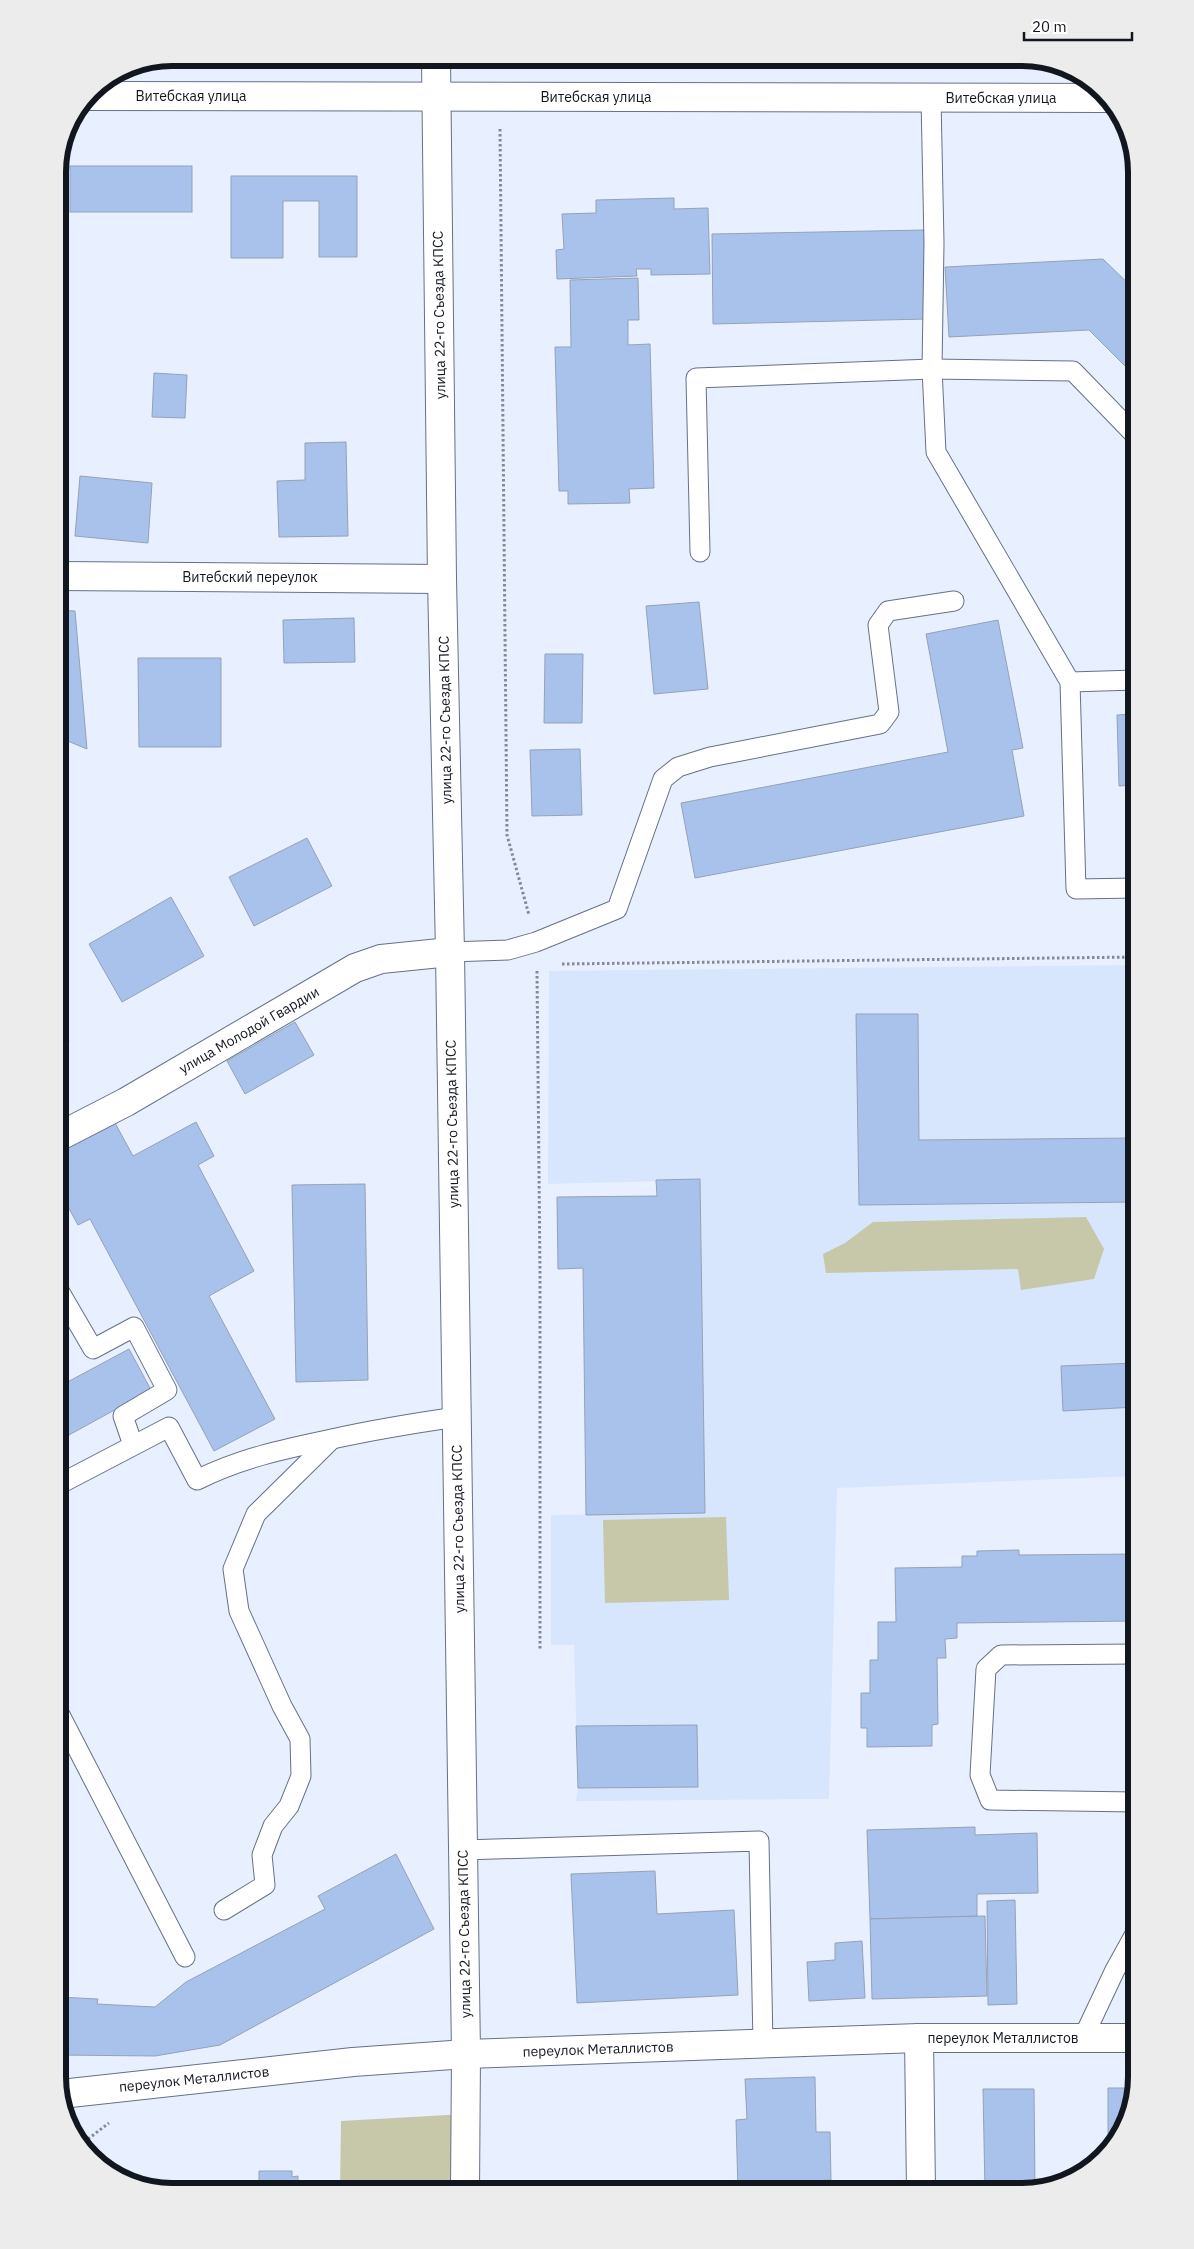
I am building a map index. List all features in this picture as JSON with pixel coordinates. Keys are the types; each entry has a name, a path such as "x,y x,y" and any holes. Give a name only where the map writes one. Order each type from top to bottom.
{"street":[{"name":"улица 22-го Съезда КПСС","path":"436,66 442,579 450,952 466,2054 465,2183"},
{"name":"Витебская улица","path":"98,96 1098,98"},
{"name":"Витебский переулок","path":"66,576 442,579"},
{"name":"улица Молодой Гвардии","path":"66,1133 126,1102 355,968 381,959 450,952"},
{"name":"переулок Металлистов","path":"67,2093 353,2062 466,2054 919,2038 1128,2038"},
{"path":"919,2038 922,2183"}],"lane":[{"path":"931,98 934,243 932,369 936,452 1070,682 1076,889 1128,888"},
{"path":"700,552 696,378 932,369 1073,371 1128,428"},
{"path":"450,952 508,950 536,942 617,909 663,779 678,767 710,757 880,724 889,712 878,626 888,612 954,601"},
{"path":"1070,682 1128,680"},
{"path":"66,1303 92,1349 134,1327 167,1390 123,1416 133,1445"},
{"path":"66,1481 169,1426 197,1480 221,1468 280,1448 380,1428 457,1417"},
{"path":"224,1910 265,1885 262,1855 273,1826 289,1806 301,1776 300,1739 282,1706 239,1611 233,1570 256,1514 332,1439"},
{"path":"1128,1654 1001,1655 986,1669 980,1775 990,1800 1128,1802"},
{"path":"66,1726 185,1957"},
{"path":"463,1850 759,1841 763,2044"},
{"path":"1083,2038 1128,1946"}],"path":[{"path":"500,96 507,835 536,942 537,964 540,1264 540,1651"},
{"path":"537,964 1128,957"}],"shaded area":[{"path":"1128,965 1128,1476 837,1488 829,1799 576,1801 578,1788 574,1645 551,1645 551,1515 705,1513 700,1180 548,1184 549,971"}],"green space":[{"path":"1086,1217 1104,1249 1094,1279 1021,1290 1018,1269 826,1273 823,1254 845,1243 873,1222"},
{"path":"726,1517 729,1600 605,1603 603,1520"},
{"path":"465,2114 464,2183 340,2183 341,2121"}],"building":[{"path":"70,166 192,166 192,212 70,212"},
{"path":"231,176 357,176 357,257 319,257 319,201 283,201 283,258 231,258"},
{"path":"674,198 674,209 708,208 710,274 651,275 651,269 636,269 637,276 557,279 556,250 564,249 562,214 596,213 596,200"},
{"path":"925,230 927,319 713,324 712,234"},
{"path":"1103,259 1128,283 1128,369 1089,330 949,337 945,267"},
{"path":"638,278 639,320 628,320 628,345 650,344 654,488 629,489 630,503 568,504 568,491 559,491 555,347 571,347 570,280"},
{"path":"154,373 187,375 185,418 152,417"},
{"path":"346,442 348,536 279,537 277,481 305,480 305,443"},
{"path":"80,476 152,483 148,543 75,536"},
{"path":"699,602 708,689 654,694 646,606"},
{"path":"66,610 75,611 87,749 66,740"},
{"path":"354,618 355,662 284,663 283,620"},
{"path":"998,620 1023,748 1012,750 1024,816 695,878 681,803 948,752 926,634"},
{"path":"545,654 583,654 582,723 544,723"},
{"path":"138,658 221,658 221,747 139,747"},
{"path":"1128,714 1128,785 1119,786 1117,715"},
{"path":"580,749 582,815 532,816 530,750"},
{"path":"307,838 332,886 254,926 229,877"},
{"path":"171,897 204,956 122,1002 89,944"},
{"path":"856,1014 918,1014 919,1140 1128,1138 1128,1202 859,1205"},
{"path":"295,1022 314,1055 245,1094 227,1061"},
{"path":"114,1121 133,1156 196,1122 214,1156 198,1165 254,1271 209,1296 275,1419 214,1451 90,1219 78,1225 66,1203 66,1147"},
{"path":"700,1179 705,1513 586,1515 583,1268 558,1269 557,1197 657,1196 656,1180"},
{"path":"365,1184 368,1380 296,1382 292,1185"},
{"path":"129,1349 151,1390 66,1437 66,1383"},
{"path":"1128,1363 1128,1407 1063,1411 1061,1366"},
{"path":"1019,1550 1019,1555 1128,1554 1128,1621 957,1623 957,1638 945,1639 946,1658 937,1658 938,1724 932,1725 932,1746 867,1747 867,1728 861,1728 861,1693 870,1693 870,1660 878,1660 878,1622 896,1622 895,1568 962,1567 962,1556 977,1556 977,1551"},
{"path":"697,1725 698,1787 578,1788 576,1726"},
{"path":"975,1827 975,1835 1037,1833 1038,1893 977,1894 977,1916 870,1919 867,1830"},
{"path":"396,1854 434,1929 220,2045 155,2056 66,2055 66,1997 98,1999 97,2004 155,2007 186,1982 325,1909 318,1896"},
{"path":"655,1871 657,1914 734,1910 738,1995 577,2003 571,1874"},
{"path":"1015,1900 1017,2004 988,2005 987,1901"},
{"path":"985,1916 987,1996 872,1999 870,1919"},
{"path":"862,1941 865,1998 809,2001 807,1962 835,1960 835,1943"},
{"path":"815,2077 816,2132 830,2132 831,2180 814,2181 814,2183 738,2183 736,2120 747,2119 745,2079"},
{"path":"1108,2088 1127,2088 1122,2111 1108,2138"},
{"path":"983,2089 1034,2089 1035,2182 985,2183"},
{"path":"259,2171 292,2171 292,2177 298,2176 298,2183 259,2183"}]}
